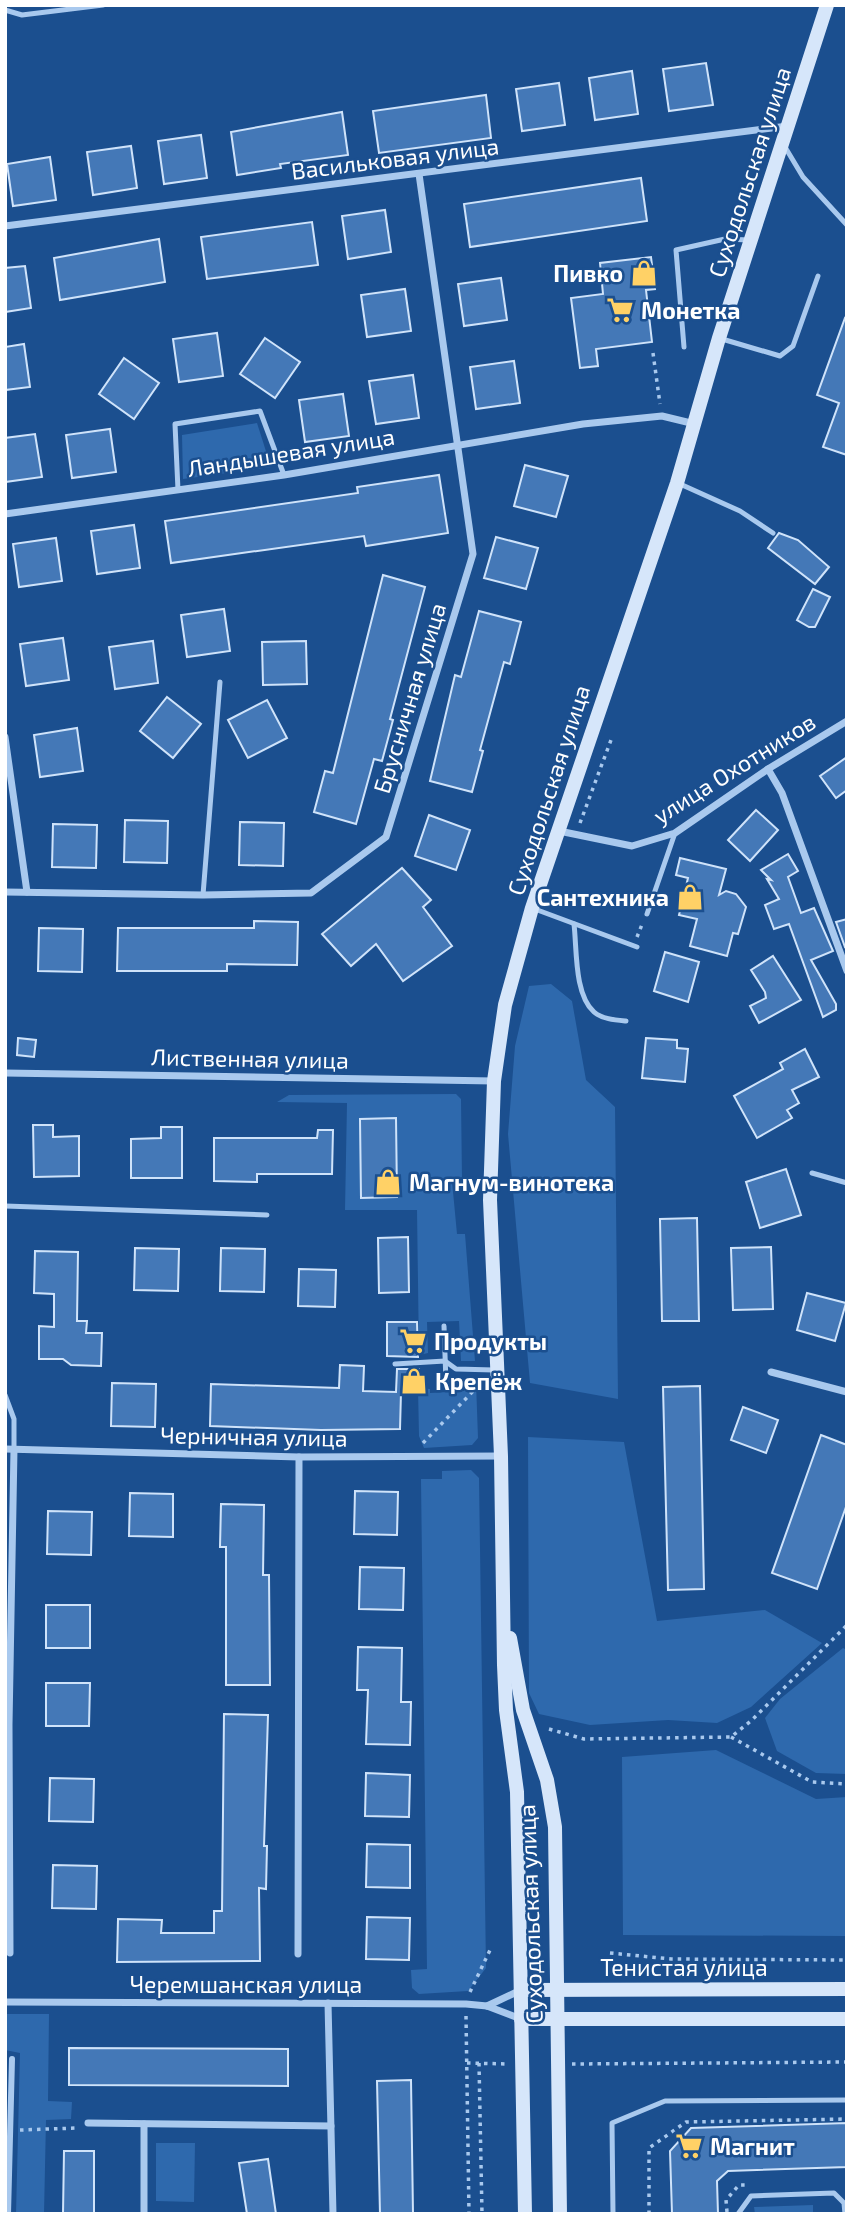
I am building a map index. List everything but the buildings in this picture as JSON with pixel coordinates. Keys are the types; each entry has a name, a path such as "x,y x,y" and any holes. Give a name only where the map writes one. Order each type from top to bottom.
{"main road":[{"name":"Суходольская улица","path":"525,2214 517,1792 506,1710 501,1456 490,1200 494,1082 505,1005 533,908 677,483 719,338 827,5"},
{"name":"Суходольская улица","path":"506,1620 523,1710 552,1804 560,2214"},
{"name":"Тенистая улица","path":"521,1990 847,1989"},
{"path":"521,2019 847,2019"}],"street":[{"name":"Васильковая улица","path":"5,226 788,126"},
{"name":"Брусничная улица","path":"5,892 204,895 311,893 386,837 473,554 419,174"},
{"name":"Ландышевая улица","path":"5,514 284,475 583,424 662,416 695,424"},
{"name":"улица Охотников","path":"557,831 632,846 675,833 768,769 847,721"},
{"path":"5,737 27,892"},
{"path":"768,769 782,793 847,971"},
{"name":"Лиственная улица","path":"5,1073 494,1082"},
{"path":"771,1372 847,1392"},
{"path":"10,1449 7,1724 10,1953"},
{"name":"Черничная улица","path":"10,1449 299,1457 501,1456"},
{"path":"298,1954 299,1457"},
{"path":"487,2006 521,1990"},
{"name":"Черемшанская улица","path":"5,2002 466,2004 487,2006 521,2019"},
{"path":"328,2003 333,2214"},
{"path":"8,2214 12,2059"},
{"path":"88,2123 331,2126"},
{"path":"144,2124 144,2214"}],"lane":[{"path":"5,10 22,15 103,5"},
{"path":"783,144 803,177 847,225"},
{"path":"684,347 676,250 725,239 752,240"},
{"path":"719,338 780,356 793,346 818,276"},
{"path":"178,490 175,424 260,411 284,475"},
{"path":"677,483 740,512 773,533"},
{"path":"204,895 220,682"},
{"path":"647,914 675,833"},
{"path":"533,908 635,946"},
{"path":"573,924 582,990 593,1011 605,1018 626,1021"},
{"path":"812,1173 847,1183"},
{"path":"5,1206 267,1215"},
{"path":"444,1326 446,1383"},
{"path":"395,1364 445,1361 456,1369 498,1371"},
{"path":"5,1395 14,1419 10,1449"},
{"path":"613,2214 612,2123 665,2101 847,2100"},
{"path":"738,2214 751,2196 834,2193 844,2203 845,2214"}],"path":[{"path":"653,354 662,416"},
{"path":"635,946 647,914"},
{"path":"419,1457 419,1447 480,1384"},
{"path":"731,1737 752,1720 847,1625"},
{"path":"550,1729 584,1739 731,1737 812,1782 847,1784"},
{"path":"469,2214 466,2004 490,1950"},
{"path":"610,1953 671,1959 847,1960"},
{"path":"610,2063 847,2062"},
{"path":"479,2063 482,2214"},
{"path":"649,2214 649,2148 686,2122 847,2119"},
{"path":"10,2130 72,2130 88,2123"}],"shaded area":[{"path":"257,423 271,467 183,479 182,435"},
{"path":"551,984 572,1001 586,1080 615,1107 618,1399 530,1383 508,1134 515,1046 529,986"},
{"path":"456,1094 461,1099 462,1180 452,1181 457,1234 465,1234 475,1361 461,1361 459,1321 427,1322 428,1353 419,1355 417,1210 345,1210 347,1103 277,1102 289,1095"},
{"path":"464,1378 474,1378 476,1382 478,1438 472,1445 424,1448 419,1436 418,1388 430,1389 430,1393 464,1391"},
{"path":"528,1437 624,1442 657,1621 765,1610 822,1643 751,1707 717,1723 668,1720 590,1725 539,1714 529,1693"},
{"path":"471,1470 479,1478 486,1968 468,1991 419,1994 412,1988 411,1970 427,1969 421,1479 442,1479 442,1471"},
{"path":"843,1648 847,1650 847,1774 816,1773 777,1751 765,1718 780,1699"},
{"path":"716,1750 816,1799 847,1797 847,1936 623,1935 622,1757"},
{"path":"5,2014 49,2014 48,2101 72,2102 71,2119 46,2120 44,2214 16,2214 20,2053 5,2050"},
{"path":"156,2143 195,2143 194,2202 156,2201"},
{"path":"813,2205 813,2214 755,2214 754,2207"}],"place":[{"name":"Пивко","path":"644,273"},
{"name":"Монетка","path":"620,310"},
{"name":"Сантехника","path":"690,897"},
{"name":"Магнум-винотека","path":"388,1182"},
{"name":"Продукты","path":"413,1341"},
{"name":"Крепёж","path":"414,1381"},
{"name":"Магнит","path":"689,2146"}]}
